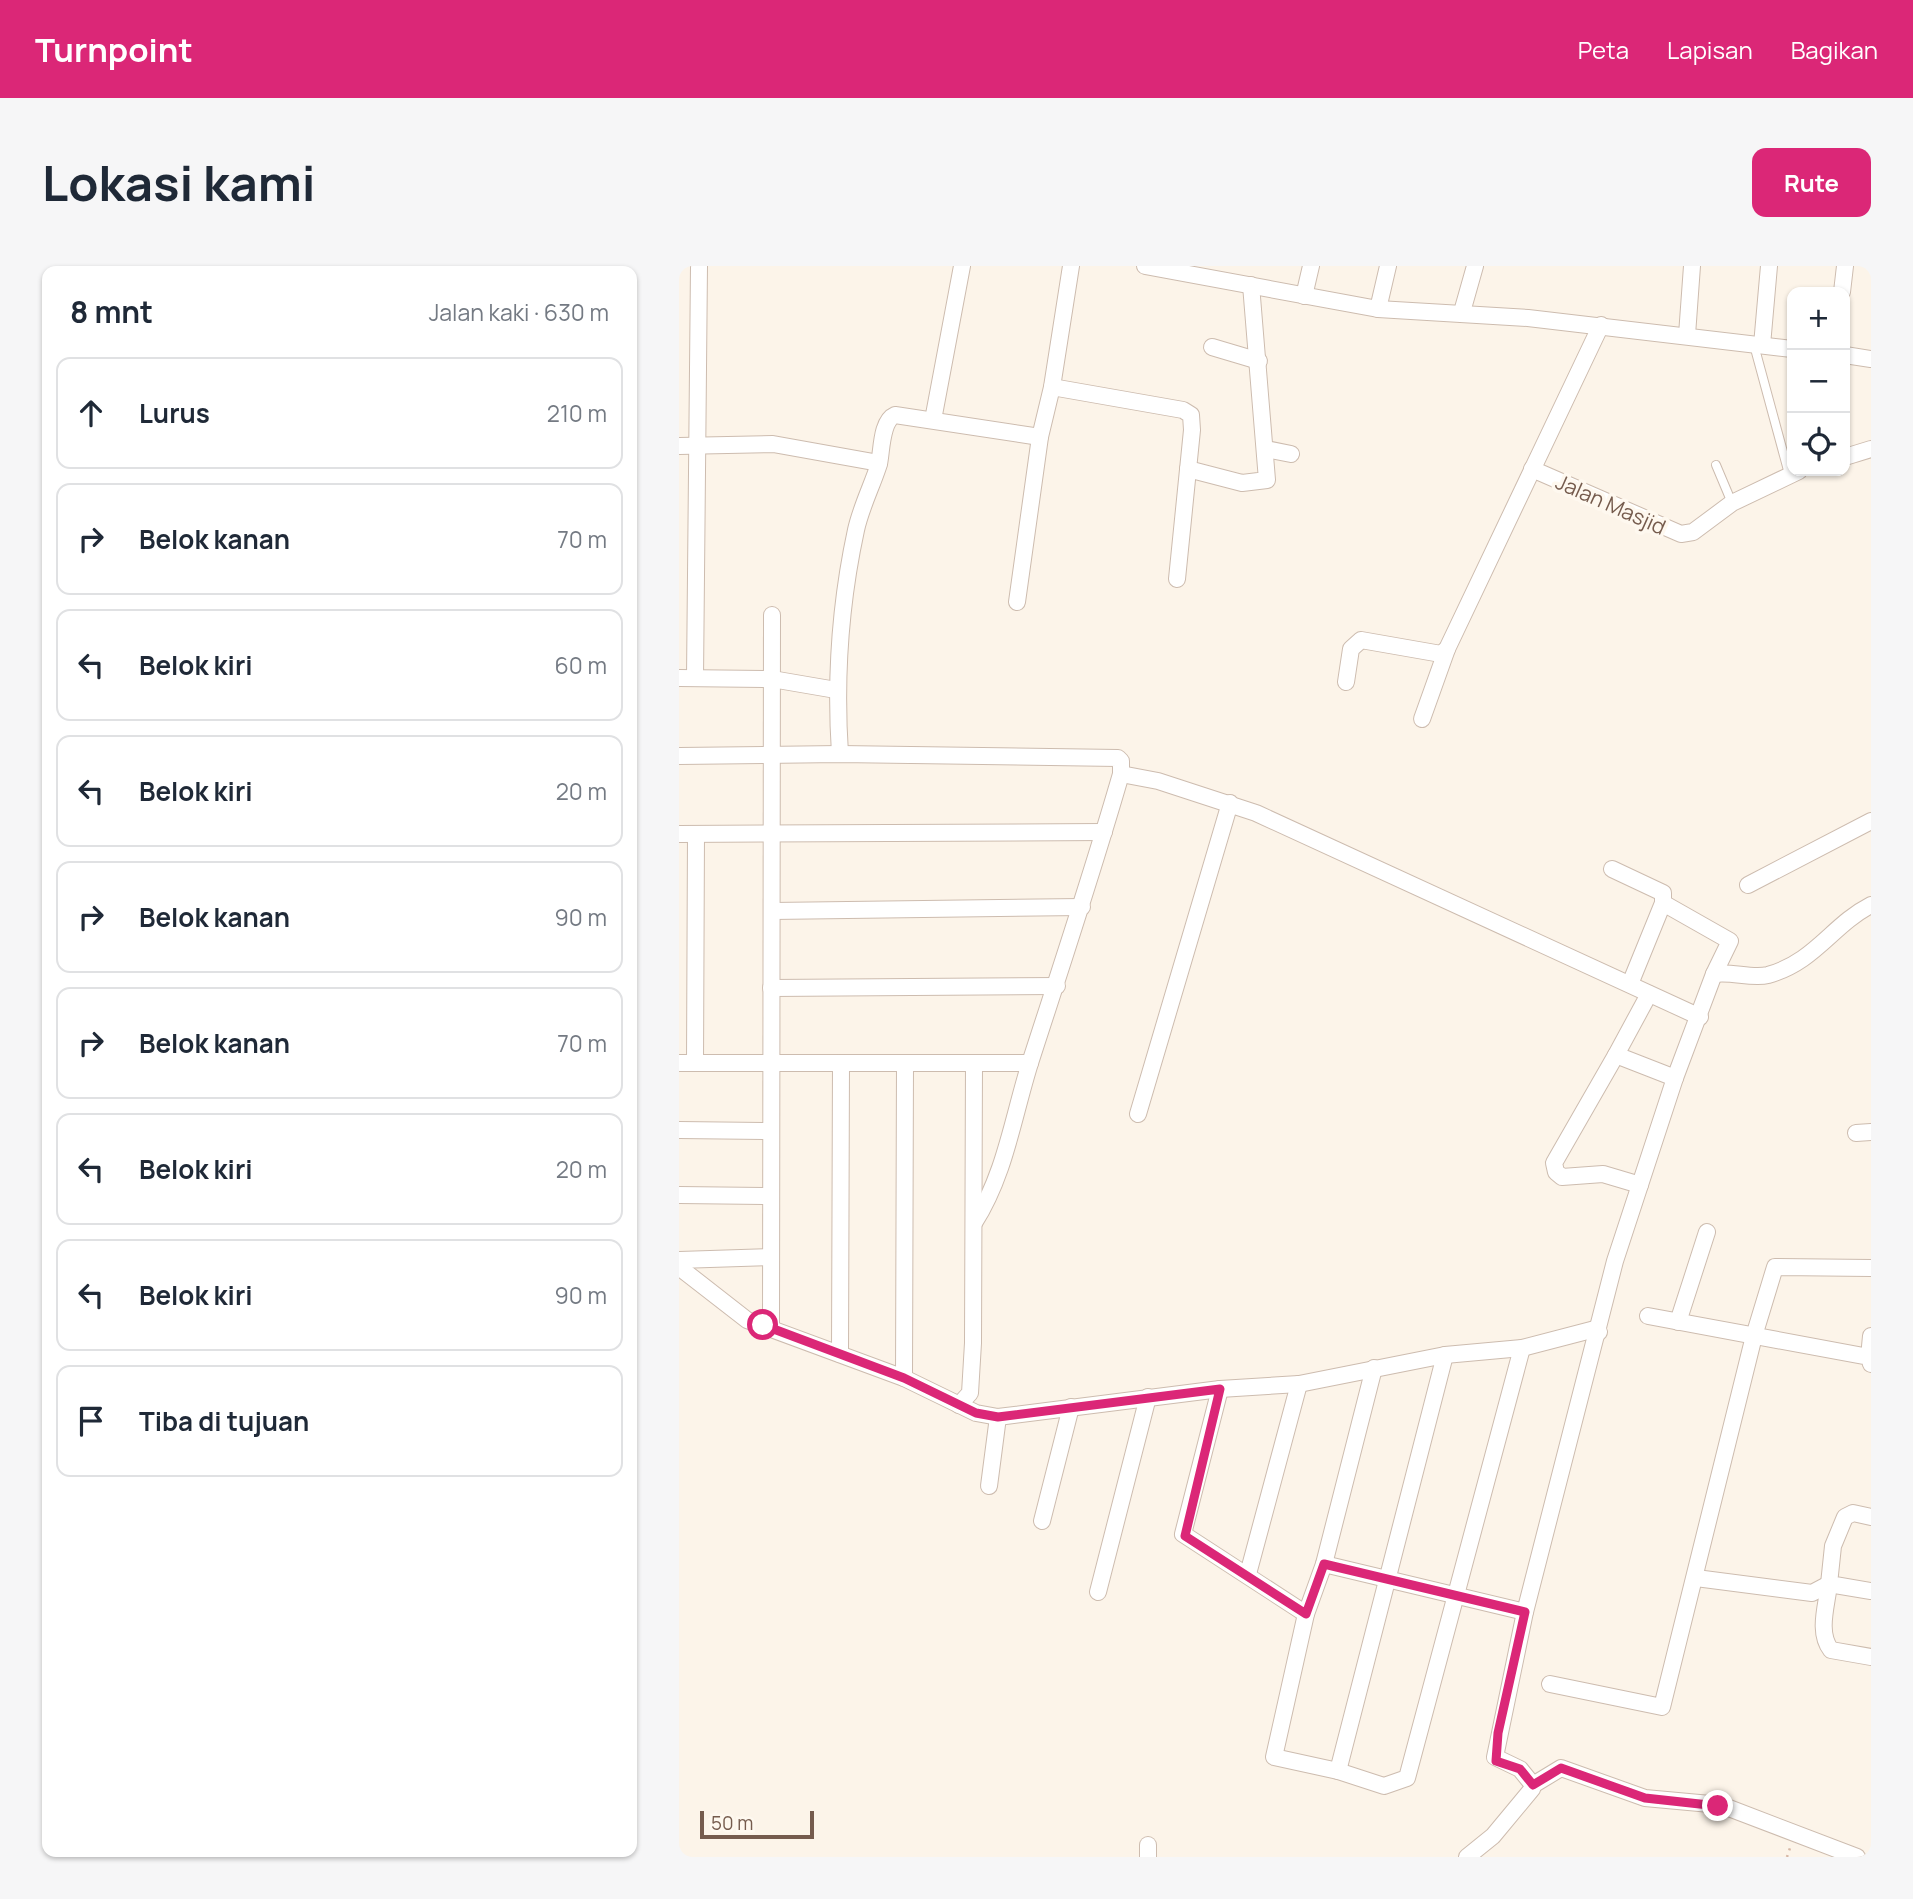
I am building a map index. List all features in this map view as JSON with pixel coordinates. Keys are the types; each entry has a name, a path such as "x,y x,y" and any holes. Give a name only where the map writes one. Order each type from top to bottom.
{"street":[{"path":"699,266 697,446 687,678 772,679 836,690"},
{"path":"933,420 962,266"},
{"path":"1017,602 1040,437 1052,387 1070,266"},
{"path":"1188,469 1228,480 1258,483 1268,480 1259,360 1238,266"},
{"path":"1304,296 1311,266"},
{"path":"1378,309 1388,266"},
{"path":"1462,312 1475,266"},
{"path":"1687,335 1692,266"},
{"path":"1758,345 1769,266"},
{"path":"1843,287 1845,266"},
{"path":"1153,267 1378,309 1462,312 1601,325 1787,348"},
{"path":"1422,719 1447,649 1601,325"},
{"path":"1212,347 1259,360"},
{"path":"1850,356 1871,359"},
{"path":"1052,387 1183,410 1191,415 1192,430 1177,579"},
{"path":"840,754 836,690 841,623 856,528 879,463 887,423 891,416 1040,437"},
{"path":"679,446 773,443 879,463"},
{"path":"1266,449 1291,454"},
{"path":"1850,455 1871,449"},
{"name":"Jalan Masjid","path":"1532,469 1681,534 1693,532 1732,503 1787,476"},
{"path":"772,615 772,1326"},
{"path":"1346,682 1351,649 1361,640 1441,654 1447,649"},
{"path":"679,756 840,754 1118,758 1121,761 1121,774 1083,907 1030,1063 994,1190 974,1223"},
{"path":"1121,774 1230,803 1700,1017"},
{"path":"1138,1114 1230,803"},
{"path":"1748,885 1871,821"},
{"path":"1030,1063 687,1063 687,834 1104,832"},
{"path":"1612,869 1664,893 1663,903 1630,984"},
{"path":"1533,1785 1520,1769 1495,1757 1525,1612 1615,1262 1675,1078 1714,974 1730,941 1663,903"},
{"path":"1714,974 1730,972 1766,976 1793,965 1823,946 1856,913 1871,905"},
{"path":"772,911 1083,907"},
{"path":"771,988 1057,986"},
{"path":"1640,1185 1603,1174 1562,1177 1556,1172 1554,1163 1649,994"},
{"path":"1616,1055 1675,1078"},
{"path":"840,1354 841,1063"},
{"path":"904,1378 905,1064"},
{"path":"959,1405 968,1399 971,1386 974,1064"},
{"path":"679,1130 771,1131"},
{"path":"679,1195 771,1196"},
{"path":"1678,1322 1707,1232"},
{"path":"679,1260 771,1257"},
{"path":"679,1267 737,1314 904,1378 976,1413 998,1417 1220,1389 1299,1384 1445,1355 1522,1348 1595,1329 1599,1332"},
{"path":"1550,1684 1661,1707 1696,1578 1754,1336 1775,1267 1871,1268"},
{"path":"1648,1316 1870,1361 1871,1336"},
{"path":"1374,1368 1324,1564 1306,1614 1274,1757 1338,1771 1384,1786 1407,1778 1458,1597 1522,1348"},
{"path":"1338,1771 1445,1355"},
{"path":"1248,1574 1299,1384"},
{"path":"1220,1389 1183,1533 1306,1614"},
{"path":"1098,1592 1148,1397"},
{"path":"1042,1521 1072,1407"},
{"path":"989,1486 998,1417"},
{"path":"1871,1517 1853,1513 1845,1517 1833,1546 1823,1637 1831,1650 1871,1657"},
{"path":"1324,1564 1525,1612"},
{"path":"1696,1578 1812,1592 1829,1584 1871,1591"},
{"path":"1468,1857 1493,1836 1531,1792 1533,1785 1561,1768 1645,1798 1721,1805 1857,1857"}],"lane":[{"path":"1758,345 1787,447"},
{"path":"1716,465 1732,503"}],"route":[{"path":"763,1325 772,1326 823,1349 904,1378 976,1413 998,1417 1220,1389 1183,1533 1185,1536 1248,1574 1306,1614 1324,1564 1525,1612 1498,1733 1496,1761 1520,1769 1533,1785 1561,1768 1645,1798 1718,1806"}]}
